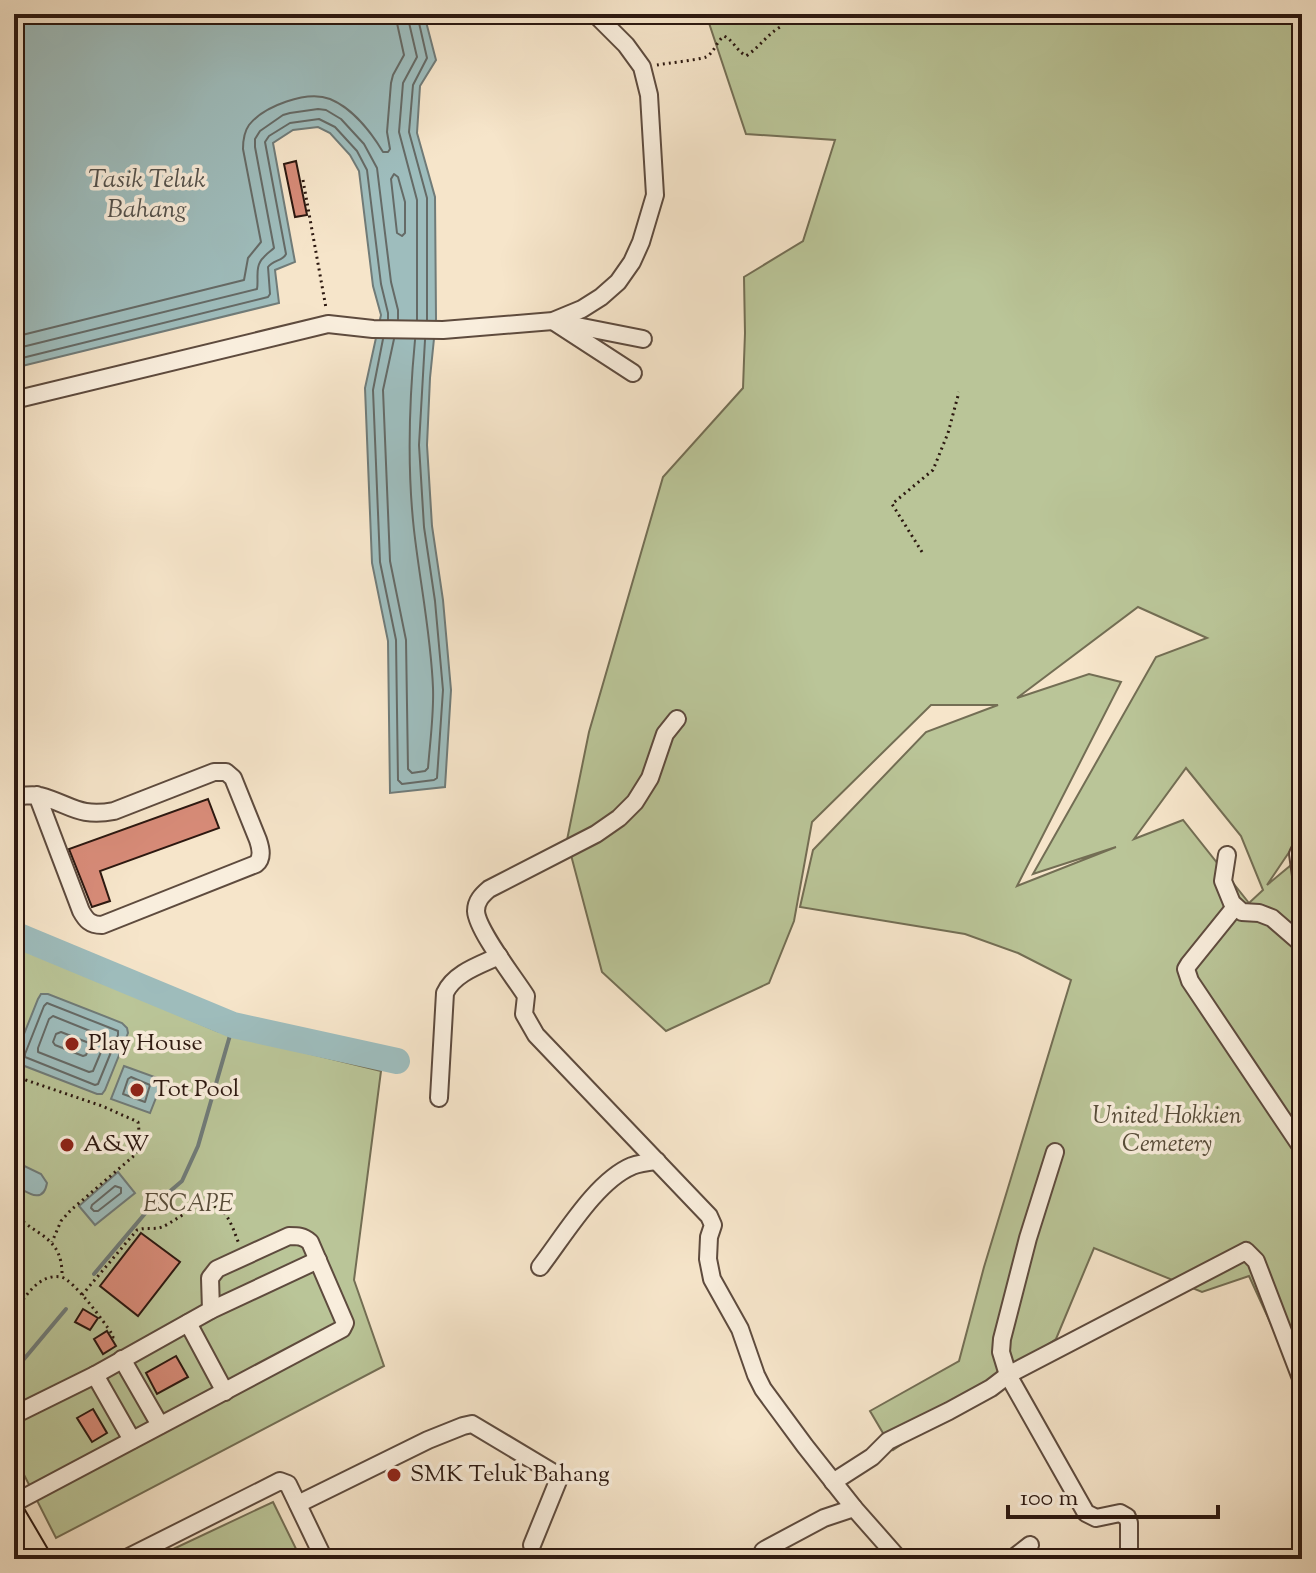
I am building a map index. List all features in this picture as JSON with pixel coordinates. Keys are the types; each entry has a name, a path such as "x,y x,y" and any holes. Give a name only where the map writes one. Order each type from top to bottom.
{"main road":[{"path":"14,1513 41,1559"}],"street":[{"path":"553,321 582,309 618,282 641,242 655,195 649,95 642,67 626,45 595,14"},
{"path":"553,321 633,373"},
{"path":"14,400 328,324 373,329 443,330 553,321 643,339"},
{"path":"677,719 665,734 650,778 635,802 619,818 596,834 483,894 476,907 477,915 526,996 524,1014 536,1035 711,1219 710,1271 716,1289 740,1329 763,1389 833,1482 899,1559"},
{"path":"14,797 37,795 97,815 214,772 226,772 233,778 258,840 260,859 256,864 102,925 92,924 81,911 37,795"},
{"path":"1302,846 1298,854 1302,883"},
{"path":"1227,855 1223,881 1235,907 1242,912 1272,918 1302,944"},
{"path":"1235,907 1189,964 1187,974 1302,1148"},
{"path":"439,1098 447,988 462,974 499,956"},
{"path":"1055,1152 1028,1238 1001,1352 1008,1375 1086,1513 1096,1518 1120,1513 1127,1517 1129,1559"},
{"path":"540,1267 597,1192 614,1176 634,1165 657,1161"},
{"path":"14,1503 344,1327 345,1321 310,1242 299,1236 289,1236 217,1269 210,1278 211,1310"},
{"path":"833,1482 872,1457 888,1441 1246,1251 1256,1261 1302,1381"},
{"path":"14,1415 95,1375 211,1310 318,1260"},
{"path":"188,1323 225,1392"},
{"path":"122,1359 160,1425"},
{"path":"95,1375 132,1440"},
{"path":"298,1504 428,1440 472,1424 554,1473 557,1478 532,1545"},
{"path":"125,1559 280,1481 288,1484 324,1559"},
{"path":"761,1559 766,1549 824,1518 854,1508"},
{"path":"1012,1559 1030,1545"}],"path":[{"path":"642,67 704,58 724,36 746,56 759,47 772,31 782,26 786,14"},
{"path":"303,180 328,324"},
{"path":"922,552 892,504 933,470 948,433 959,392"},
{"path":"14,1076 102,1106 138,1122 140,1139 136,1154 71,1210 61,1221 52,1242"},
{"path":"82,1295 137,1230 156,1229 199,1206 211,1205 221,1210 245,1256"},
{"path":"14,1214 52,1242 62,1267 62,1277"},
{"path":"14,1315 33,1288 44,1280 62,1277 95,1309 112,1334 112,1339"}],"green space":[{"name":"United Hokkien Cemetery","path":"706,14 1302,14 1302,833 1267,885 1302,856 1302,1392 1249,1276 1202,1292 1094,1248 1056,1339 893,1450 870,1411 959,1361 984,1267 1071,980 1018,953 965,934 800,907 813,850 926,732 998,705 931,705 812,822 794,921 769,983 666,1031 602,972 567,840 589,732 663,477 743,388 744,277 803,241 835,140 746,134","holes":["1138,607 1207,638 1156,657 1033,874 1116,847 1017,886 1121,682 1089,674 1017,698","1186,768 1241,836 1263,890 1249,903 1183,820 1134,839"]},
{"name":"ESCAPE","path":"14,944 217,1031 381,1071 354,1280 384,1366 56,1538 14,1455"},
{"path":"273,1502 301,1559 152,1559"}],"water":[{"name":"Tasik Teluk Bahang","path":"14,14 424,14 436,60 420,86 417,133 435,197 436,319 427,445 432,526 443,600 451,690 445,787 390,793 388,641 372,563 365,388 381,315 373,286 359,171 350,155 330,133 318,127 293,130 273,143 295,262 275,270 279,303 14,368"},
{"name":"Play House","path":"41,994 122,1023 127,1028 128,1033 102,1094 17,1061 16,1054"},
{"name":"Tot Pool","path":"124,1066 163,1080 150,1113 111,1099"},
{"path":"14,1161 41,1174 47,1183 42,1194 34,1195 14,1185"},
{"path":"118,1172 135,1193 95,1225 79,1206"}],"building":[{"path":"296,161 307,215 295,217 284,164"},
{"path":"208,799 219,828 100,871 110,901 92,907 69,849"},
{"path":"141,1233 180,1262 138,1316 100,1286"},
{"path":"83,1309 98,1318 90,1330 75,1322"},
{"path":"107,1331 116,1346 103,1354 94,1339"},
{"path":"176,1356 188,1377 157,1394 146,1373"},
{"path":"93,1409 107,1433 92,1442 77,1418"}],"waterway":[{"path":"14,934 233,1025 397,1061"},
{"path":"94,1274 148,1210 182,1181 198,1146 233,1025"},
{"path":"14,1371 66,1309"}],"place":[{"name":"Play House","path":"72,1044"},
{"name":"Tot Pool","path":"137,1090"},
{"name":"A&W","path":"67,1145"},
{"name":"SMK Teluk Bahang","path":"394,1475"}]}
